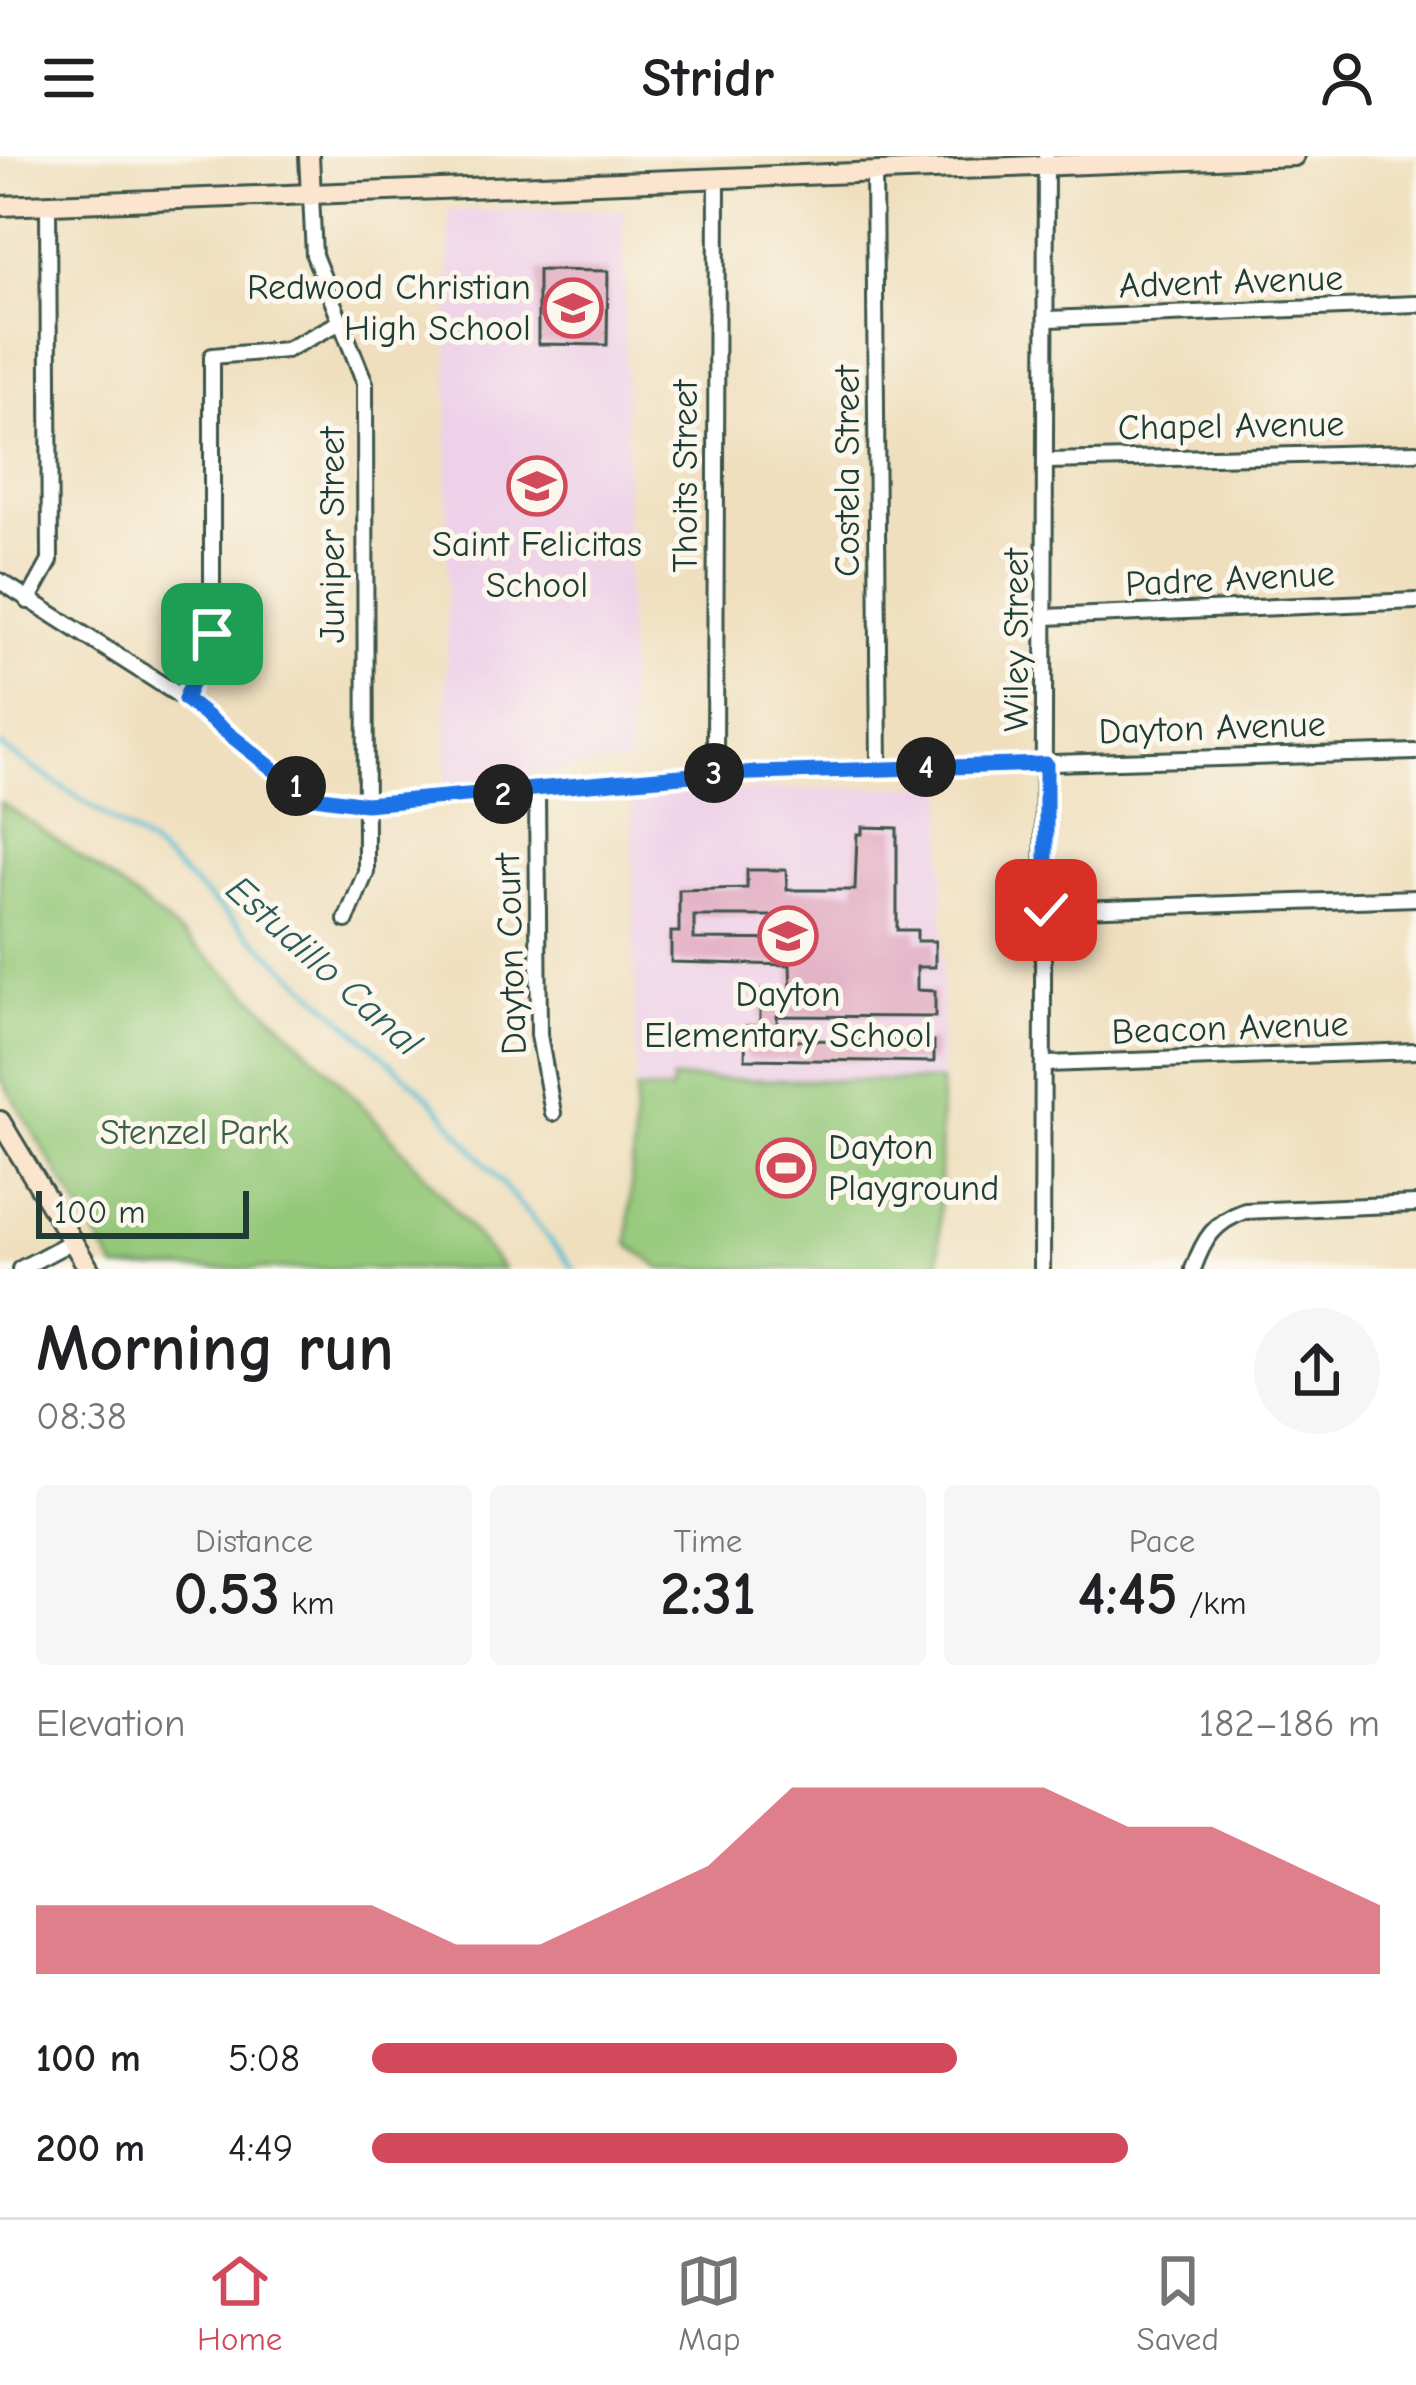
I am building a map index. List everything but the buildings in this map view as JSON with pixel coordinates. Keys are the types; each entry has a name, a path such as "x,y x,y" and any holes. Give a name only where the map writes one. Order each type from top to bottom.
{"street":[{"name":"Juniper Street","path":"309,156 314,255 364,383 366,872 346,920"},
{"path":"0,206 1046,161 1294,156"},
{"name":"Wiley Street","path":"1042,1269 1046,161"},
{"name":"Costela Street","path":"874,172 879,769"},
{"name":"Thoits Street","path":"717,178 715,760 721,773"},
{"path":"28,601 50,561 49,205"},
{"name":"Advent Avenue","path":"1048,319 1416,304"},
{"path":"185,699 212,634 212,356 286,350 338,323"},
{"name":"Chapel Avenue","path":"1048,461 1416,452"},
{"name":"Dayton Avenue","path":"0,581 185,699 307,796 366,804 721,773 1416,752"},
{"name":"Padre Avenue","path":"1046,617 1416,601"},
{"name":"Dayton Court","path":"537,792 539,1035 553,1113"},
{"path":"1046,910 1416,898"},
{"name":"Beacon Avenue","path":"1046,1064 1416,1051"},
{"path":"0,1120 89,1269"},
{"path":"1193,1269 1205,1236 1226,1218 1246,1211 1416,1204"},
{"path":"20,1269 71,1242"}],"shaded area":[{"name":"Saint Felicitas School","path":"449,210 624,210 629,762 446,784"},
{"name":"Dayton Elementary School","path":"945,785 941,1081 673,1079 671,1091 636,1090 632,794"}],"green space":[{"name":"Stenzel Park","path":"0,802 143,903 271,1014 390,1136 503,1269 116,1269 0,1077"},
{"name":"Dayton Playground","path":"672,1079 941,1081 939,1269 661,1269 628,1244 636,1090 671,1091"}],"waterway":[{"name":"Estudillo Canal","path":"0,746 150,845 430,1098 574,1269"}],"place":[{"name":"Redwood Christian High School","path":"573,308"},
{"name":"Saint Felicitas School","path":"537,486"},
{"name":"Dayton Elementary School","path":"788,936"},
{"name":"Dayton Playground","path":"786,1168"}],"route":[{"path":"212,634 185,699 254,749 307,796 366,804 692,775 1046,764 1046,910"}]}
